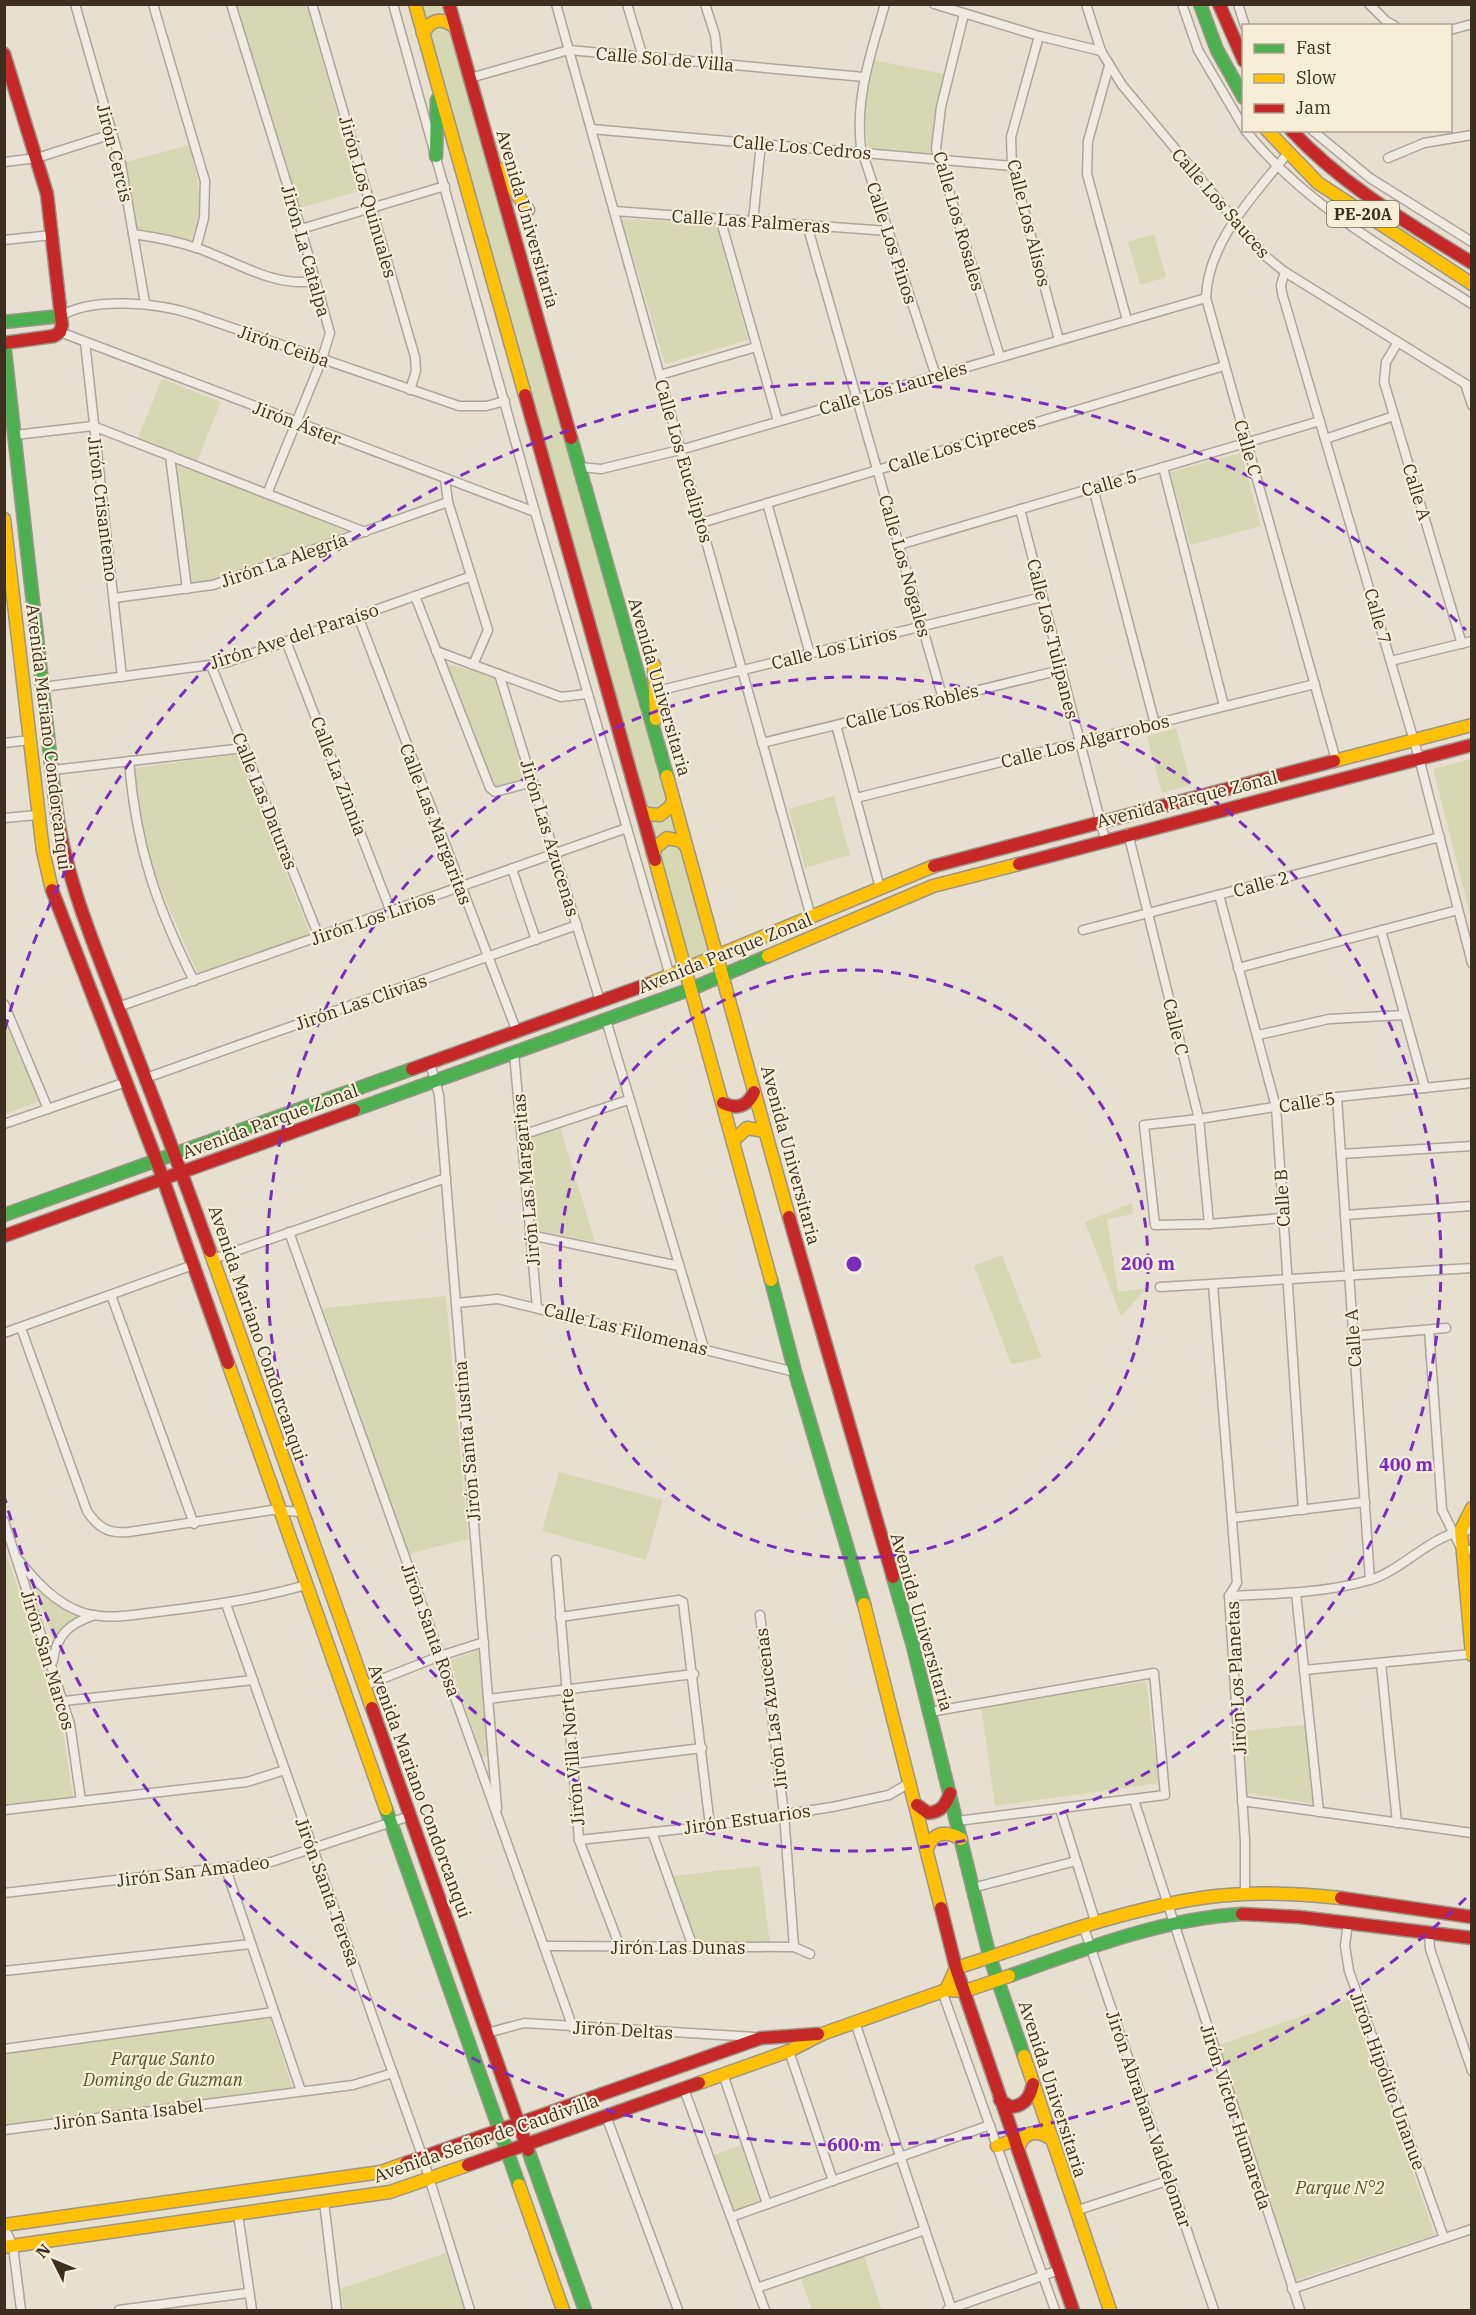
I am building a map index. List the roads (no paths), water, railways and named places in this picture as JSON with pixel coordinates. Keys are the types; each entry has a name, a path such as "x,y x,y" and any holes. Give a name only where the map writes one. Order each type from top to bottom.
{"main road":[{"path":"415,4 734,1140 795,1372 874,1636 956,1968 1073,2310"},
{"name":"Avenida Universitaria","path":"449,4 930,1712 990,1958 1110,2310"},
{"path":"1200,4 1217,50 1242,94"},
{"path":"1219,4 1242,56"},
{"path":"423,34 425,27 437,19 444,19 456,28"},
{"path":"4,54 10,86 37,158 47,194 62,316 60,332 49,338 4,343"},
{"path":"436,156 437,87"},
{"name":"PE-20A","path":"1269,132 1287,154 1341,200 1472,284"},
{"name":"PE-20A","path":"1293,132 1314,155 1349,183 1472,263"},
{"path":"493,161 528,210"},
{"path":"4,322 62,316"},
{"name":"Avenida Mariano Condorcanqui","path":"4,343 53,770 65,861 76,901 176,1155 585,2310"},
{"name":"Avenida Mariano Condorcanqui","path":"4,519 38,815 45,866 56,902 157,1162 563,2310"},
{"path":"19,642 38,639"},
{"path":"654,665 657,741"},
{"name":"Avenida Parque Zonal","path":"4,1215 157,1162 686,970 926,868 1100,820 1472,725"},
{"name":"Avenida Parque Zonal","path":"4,1236 691,989 933,886 1472,744"},
{"path":"641,810 653,815 660,814 671,806 673,799"},
{"path":"654,854 660,842 667,838 681,841 686,846"},
{"path":"45,866 65,861"},
{"path":"723,1103 729,1107 742,1107 752,1098 754,1092"},
{"path":"734,1140 747,1128 765,1131"},
{"path":"132,1170 139,1188"},
{"path":"188,1249 207,1243"},
{"path":"1471,1655 1467,1550 1462,1531 1472,1508"},
{"path":"917,1805 928,1813 938,1812 946,1804 950,1793"},
{"path":"927,1848 933,1837 942,1832 949,1832 961,1839"},
{"path":"944,1991 956,1968 1108,1920 1167,1905 1245,1894 1320,1898 1472,1917"},
{"name":"Avenida Señor de Caudivilla","path":"9,2247 390,2192 789,2051 822,2034 944,1991 965,1991 1114,1938 1173,1924 1256,1914 1348,1922 1472,1938"},
{"path":"1108,1920 1114,1938"},
{"name":"Avenida Señor de Caudivilla","path":"4,2226 372,2174 761,2038 822,2034"},
{"path":"1000,2100 1010,2107 1020,2106 1029,2098 1033,2084"},
{"path":"997,2146 1016,2144 1023,2137 1038,2131 1050,2138"}],"street":[{"name":"Jirón Cercis","path":"75,4 121,164 145,303"},
{"path":"153,4 205,181 204,218 196,248"},
{"name":"Jirón La Catalpa","path":"231,4 301,229 330,333 297,423 267,494"},
{"name":"Jirón Los Quinuales","path":"312,4 415,357 416,371 410,390"},
{"path":"393,4 535,512 670,976"},
{"name":"Calle Los Eucaliptos","path":"556,4 811,917"},
{"path":"627,4 643,57"},
{"path":"705,4 715,35 718,64"},
{"name":"Calle Los Pinos","path":"885,4 864,77 859,113 863,152 936,376"},
{"path":"934,4 1039,36 1101,51"},
{"name":"Calle Los Sauces","path":"1086,4 1101,51 1136,105 1264,255 1285,272 1468,386"},
{"path":"1182,4 1198,50 1242,126"},
{"path":"1238,4 1244,24"},
{"path":"1369,4 1391,24"},
{"name":"Calle Los Rosales","path":"964,14 941,107 937,159 1000,357"},
{"path":"1452,29 1472,24"},
{"name":"Calle Los Alisos","path":"1039,36 1011,137 1012,166 1059,340"},
{"name":"Calle Sol de Villa","path":"470,78 569,50 864,77"},
{"path":"1109,66 1088,141 1087,174 1127,320"},
{"name":"Calle Los Cedros","path":"591,129 1012,166"},
{"path":"1247,132 1276,167 1327,210 1472,304"},
{"path":"1314,132 1370,178 1472,242"},
{"path":"4,162 37,158 112,134"},
{"path":"1388,158 1424,143 1472,135"},
{"path":"753,221 761,143"},
{"name":"Calle C","path":"1287,154 1236,220 1212,261 1206,298 1336,760"},
{"path":"301,229 445,186"},
{"name":"Calle Las Palmeras","path":"614,211 888,231"},
{"path":"720,218 778,421"},
{"name":"Calle Los Nogales","path":"807,225 943,699"},
{"path":"133,234 196,248 282,281 315,281"},
{"path":"4,240 52,235"},
{"name":"Calle 7","path":"1285,272 1282,293 1414,740 1472,963"},
{"name":"Calle Los Laureles","path":"580,467 601,469 680,450 1206,298"},
{"name":"Jirón Ceiba","path":"62,316 74,308 145,303 181,310 459,406 486,406 505,401"},
{"name":"Jirón Áster","path":"60,332 535,512"},
{"name":"Jirón Crisantemo","path":"85,342 122,677"},
{"name":"Calle A","path":"1398,342 1386,362 1383,373 1462,644"},
{"path":"660,375 756,347"},
{"name":"Calle Los Cipreces","path":"701,523 1224,366"},
{"path":"1468,386 1472,405"},
{"path":"1325,439 1394,416"},
{"name":"Calle 5","path":"899,545 1320,422"},
{"path":"15,435 93,426 365,532"},
{"path":"170,456 187,589"},
{"path":"1163,467 1224,706"},
{"path":"445,479 448,502 469,577 488,630 473,665"},
{"path":"1093,488 1155,724"},
{"name":"Jirón La Alegría","path":"114,598 213,585 448,502"},
{"path":"766,503 810,654"},
{"name":"Calle Los Tulipanes","path":"1020,509 1105,839"},
{"name":"Jirón Ave del Paraíso","path":"43,687 211,665 469,577"},
{"path":"415,596 489,788 495,792 533,782"},
{"name":"Calle Los Lirios","path":"661,690 1042,597"},
{"name":"Calle Las Margaritas","path":"358,616 517,1032"},
{"name":"Calle La Zinnia","path":"286,641 391,912"},
{"path":"1391,662 1472,641"},
{"path":"436,651 561,697 587,693"},
{"name":"Calle Las Daturas","path":"211,665 319,937"},
{"name":"Calle Los Robles","path":"762,743 1061,670"},
{"name":"Jirón Las Azucenas","path":"499,674 600,1001"},
{"name":"Calle Los Algarrobos","path":"856,798 1315,684"},
{"path":"836,725 880,888"},
{"path":"4,742 30,740"},
{"path":"53,770 244,748"},
{"path":"129,761 134,813 148,874 164,922 194,981"},
{"path":"4,818 38,815"},
{"name":"Jirón Los Lirios","path":"118,1007 627,828"},
{"name":"Calle C","path":"1128,833 1198,1119 1209,1224"},
{"name":"Calle 2","path":"1083,930 1440,837"},
{"path":"512,869 536,940"},
{"name":"Calle B","path":"1218,895 1276,1107 1303,1510"},
{"path":"1238,968 1458,910"},
{"name":"Jirón Las Clivias","path":"146,1078 577,925"},
{"path":"1381,930 1425,1088"},
{"path":"4,1005 48,1109"},
{"path":"1258,1035 1329,1019 1404,1015"},
{"path":"606,1020 628,1100 704,1348"},
{"name":"Jirón Las Margaritas","path":"514,1053 537,1308"},
{"name":"Jirón Santa Justina","path":"430,1063 437,1080 446,1178 498,1820"},
{"path":"4,1124 126,1082"},
{"name":"Calle 5","path":"1209,1224 1158,1226 1152,1221 1144,1125 1198,1119 1337,1097 1472,1083"},
{"name":"Calle A","path":"1337,1097 1370,1580"},
{"path":"522,1135 628,1100"},
{"path":"1341,1154 1472,1146"},
{"path":"213,1259 446,1178"},
{"path":"1345,1215 1472,1206"},
{"path":"1209,1224 1283,1218"},
{"name":"Jirón Santa Rosa","path":"289,1232 573,2028"},
{"path":"530,1235 679,1266"},
{"path":"4,1333 194,1265"},
{"path":"1160,1287 1472,1268"},
{"name":"Jirón Los Planetas","path":"1214,1285 1237,1583 1229,1596 1242,1801 1245,1894"},
{"path":"111,1295 194,1524"},
{"name":"Calle Las Filomenas","path":"456,1303 498,1299 795,1372"},
{"path":"21,1328 87,1511 94,1522 115,1534 194,1524 272,1510 302,1512"},
{"path":"1353,1336 1446,1328"},
{"path":"1229,1596 1296,1593 1370,1580 1387,1573 1413,1554 1462,1531 1442,1510 1430,1330"},
{"path":"1232,1518 1365,1502"},
{"name":"Jirón San Marcos","path":"4,1521 64,1701 70,1724 81,1801"},
{"path":"17,1558 54,1596 72,1608 95,1616 121,1616 226,1604 306,1585"},
{"name":"Jirón Villa Norte","path":"556,1560 579,1840 620,1947"},
{"path":"1296,1593 1319,1812"},
{"path":"560,1617 679,1600 685,1607 710,1826"},
{"name":"Jirón Santa Teresa","path":"226,1604 423,2158 470,2310"},
{"name":"Jirón Las Azucenas","path":"760,1615 784,1814 794,1947"},
{"path":"52,1665 55,1645 61,1635 72,1625 95,1616"},
{"path":"364,1686 440,1656 484,1642"},
{"path":"1304,1670 1471,1655"},
{"path":"1381,1663 1397,1822"},
{"path":"930,1712 1154,1673 1166,1795 957,1821"},
{"path":"488,1699 694,1674"},
{"path":"64,1701 253,1680"},
{"path":"571,1764 702,1748"},
{"path":"4,1810 248,1782 285,1770"},
{"name":"Jirón Estuarios","path":"579,1840 710,1826 784,1814 889,1795 911,1782"},
{"name":"Jirón Victor Humareda","path":"1134,1800 1300,2310"},
{"path":"1242,1801 1472,1833"},
{"name":"Jirón Abraham Valdelomar","path":"1060,1809 1076,1861 1090,1926 1090,1946 1214,2310"},
{"name":"Jirón San Amadeo","path":"4,1893 271,1862 410,1816"},
{"path":"652,1832 693,1947"},
{"path":"972,1888 1076,1861"},
{"path":"226,1869 301,2091"},
{"name":"Jirón Hipólito Unanue","path":"1348,1922 1345,1946 1349,1971 1444,2238"},
{"path":"1429,1932 1430,1949 1472,2071"},
{"path":"4,1971 251,1944"},
{"name":"Jirón Las Dunas","path":"544,1946 794,1947 810,1954"},
{"path":"944,1991 1055,2310"},
{"path":"4,2049 274,2012"},
{"path":"855,2022 950,2310 1059,2270"},
{"name":"Jirón Deltas","path":"487,2033 524,2023 573,2028 761,2038"},
{"path":"789,2051 833,2181"},
{"name":"Jirón Santa Isabel","path":"4,2130 353,2085 393,2073"},
{"path":"723,2074 767,2204"},
{"path":"684,2089 765,2310"},
{"path":"606,2116 678,2310"},
{"path":"731,2217 990,2125"},
{"path":"1075,2211 1170,2180"},
{"path":"324,2202 337,2310"},
{"path":"238,2214 252,2310"},
{"path":"4,2226 21,2310"},
{"path":"1292,2289 1472,2229"},
{"path":"757,2288 925,2230"},
{"path":"119,2310 248,2293"}],"park label":[{"name":"Parque Santo Domingo de Guzman","path":"163,2068"},
{"name":"Parque N°2","path":"1340,2187"}]}
